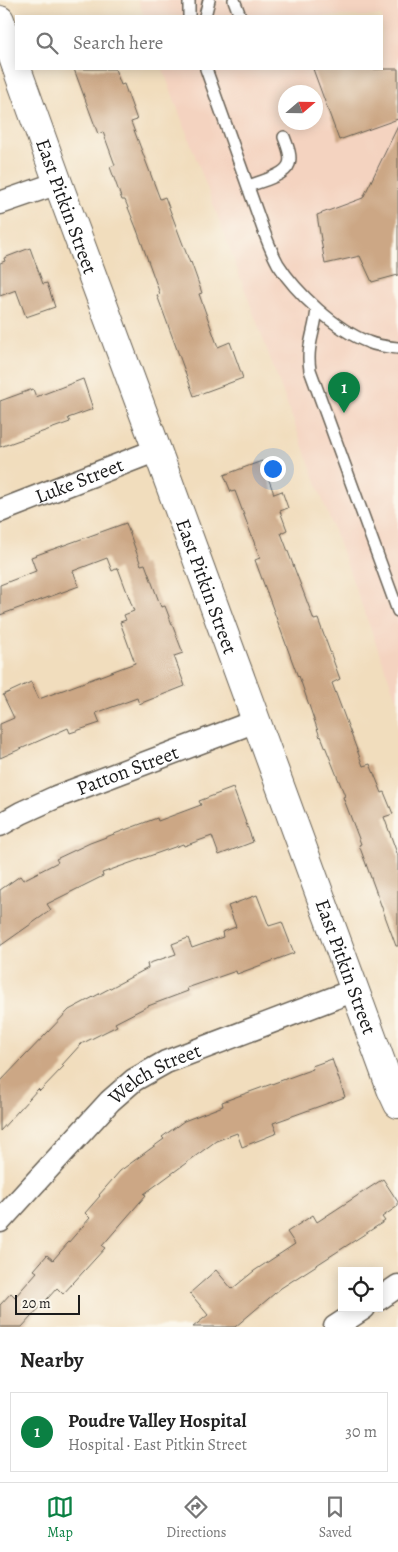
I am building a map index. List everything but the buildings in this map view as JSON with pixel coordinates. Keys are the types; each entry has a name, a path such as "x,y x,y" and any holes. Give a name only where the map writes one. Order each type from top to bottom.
{"street":[{"name":"East Pitkin Street","path":"0,20 15,61"},
{"name":"East Pitkin Street","path":"18,70 398,1104"},
{"path":"0,203 58,183"},
{"name":"Luke Street","path":"0,511 157,450"},
{"name":"Patton Street","path":"0,826 56,797 256,721"},
{"name":"Welch Street","path":"0,1221 110,1100 134,1080 166,1062 355,990"},
{"path":"383,1295 398,1286"},
{"path":"335,1327 358,1312"}],"lane":[{"path":"189,0 189,15"},
{"path":"205,15 209,0"},
{"path":"234,0 240,15"},
{"path":"206,70 263,228 278,264 292,283 317,309 336,324 368,342 398,348"},
{"path":"248,186 285,172 290,164 290,155 284,138"},
{"path":"317,309 316,324 309,347 308,359 310,370 398,611"}],"shaded area":[{"path":"138,0 398,0 398,703 163,70 383,70 383,15 144,15"}],"place":[{"name":"Poudre Valley Hospital","path":"344,413"}]}
